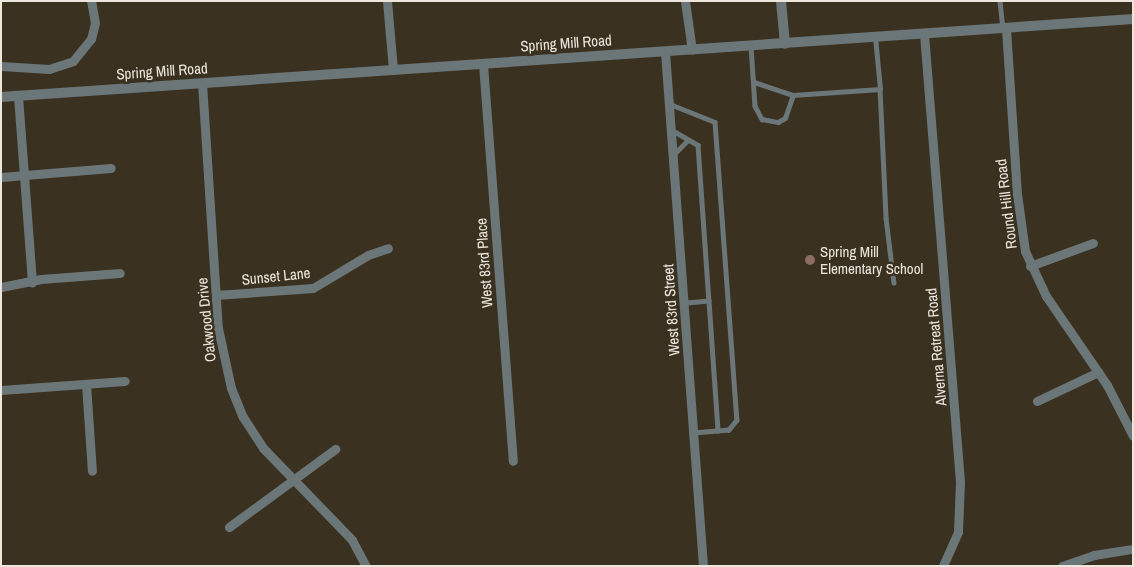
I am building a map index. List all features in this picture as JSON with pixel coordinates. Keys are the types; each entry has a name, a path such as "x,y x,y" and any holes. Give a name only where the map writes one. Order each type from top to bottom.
{"street":[{"path":"1,66 49,69 73,61 91,39 95,23 91,1"},
{"path":"387,1 393,70"},
{"path":"685,1 692,50"},
{"path":"781,1 785,44"},
{"name":"Spring Mill Road","path":"1,97 1133,19"},
{"name":"Round Hill Road","path":"1004,29 1019,215 1030,266 1046,296 1098,372 1133,436"},
{"name":"Alverna Retreat Road","path":"924,34 960,482 956,538 944,566"},
{"name":"West 83rd Street","path":"665,52 703,566"},
{"name":"West 83rd Place","path":"483,64 512,461"},
{"name":"Oakwood Drive","path":"202,83 220,342 231,388 255,438 292,481 352,540 366,566"},
{"path":"18,96 32,282"},
{"path":"1,177 111,168"},
{"path":"1030,266 1093,243"},
{"name":"Sunset Lane","path":"216,295 310,289 328,281 368,255 388,248"},
{"path":"1,287 32,282 120,274"},
{"path":"1037,401 1098,372"},
{"path":"1,390 125,381"},
{"path":"86,384 92,471"},
{"path":"229,527 335,449"},
{"path":"1062,566 1094,555 1133,550"}],"lane":[{"path":"1000,1 1004,29"},
{"path":"875,37 880,89 886,218 894,283"},
{"path":"751,46 755,106 762,119 769,123 785,118 793,95"},
{"path":"754,82 793,95 880,89"},
{"path":"670,104 715,122 737,420 729,430 694,433"},
{"path":"672,130 688,141 698,145 718,431"},
{"path":"674,154 688,141"},
{"path":"684,303 709,301"}],"place":[{"name":"Spring Mill Elementary School","path":"810,260"}]}
